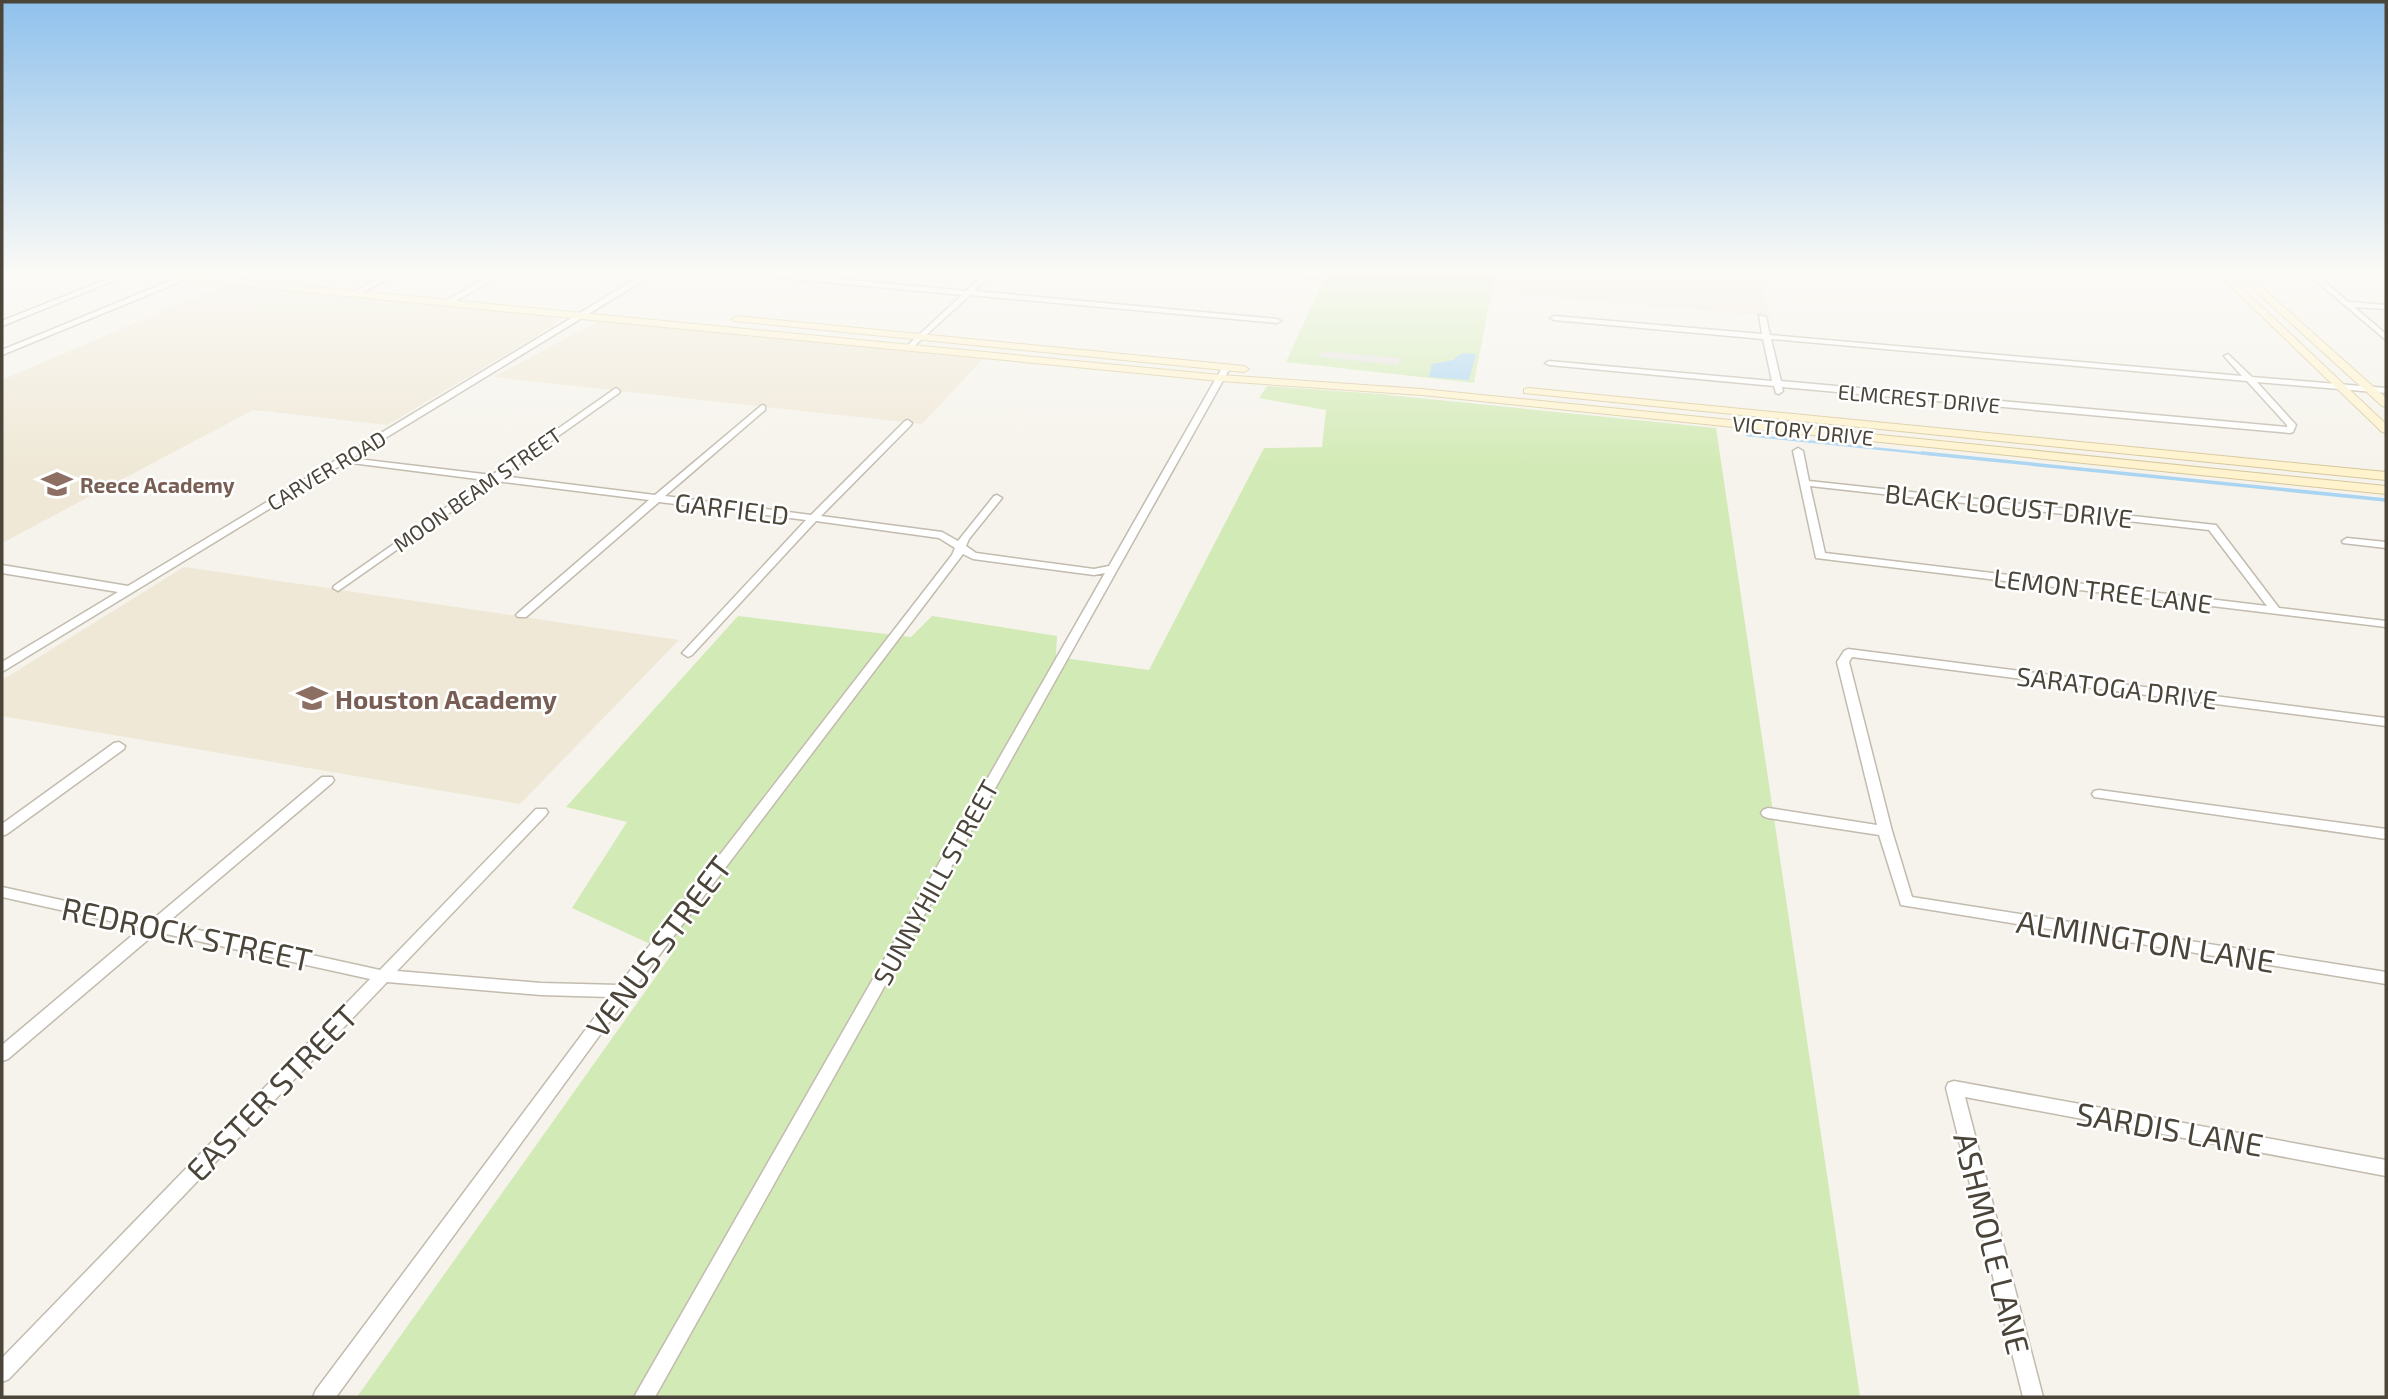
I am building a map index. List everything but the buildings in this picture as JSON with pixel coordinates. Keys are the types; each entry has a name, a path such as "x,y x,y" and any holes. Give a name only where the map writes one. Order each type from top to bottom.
{"main road":[{"path":"826,339 1223,373"},
{"path":"941,339 1223,373"},
{"path":"2291,339 2386,430"},
{"path":"2314,339 2386,404"},
{"name":"VICTORY DRIVE","path":"1223,373 1492,393 2386,476"},
{"name":"VICTORY DRIVE","path":"1786,422 2111,461 2386,489"},
{"path":"2101,448 2111,461"}],"street":[{"path":"2,353 35,339"},
{"name":"CARVER ROAD","path":"2,667 541,339"},
{"path":"911,348 920,339"},
{"path":"1765,339 1778,387"},
{"path":"1810,339 2386,391"},
{"path":"2228,356 2251,380"},
{"name":"ELMCREST DRIVE","path":"1549,363 1778,387 2290,430 2292,425 2251,380"},
{"name":"SUNNYHILL STREET","path":"644,1397 1223,373"},
{"name":"MOON BEAM STREET","path":"338,588 616,391"},
{"path":"522,615 762,408"},
{"path":"688,653 813,518 908,423"},
{"path":"1798,451 1821,556"},
{"name":"GARFIELD","path":"344,459 942,535 973,556 1094,572 1112,568"},
{"name":"BLACK LOCUST DRIVE","path":"1805,483 2213,527 2276,611"},
{"name":"VENUS STREET","path":"323,1397 623,990 997,498"},
{"path":"2347,541 2386,545"},
{"name":"LEMON TREE LANE","path":"1821,556 2386,624"},
{"path":"2,569 130,590"},
{"name":"SARATOGA DRIVE","path":"1885,831 1843,662 1848,653 2386,722"},
{"path":"2,831 119,746"},
{"path":"2,1054 327,780"},
{"path":"2099,794 2386,834"},
{"name":"EASTER STREET","path":"2,1372 541,812"},
{"path":"1768,813 1885,831"},
{"name":"ALMINGTON LANE","path":"1885,831 1906,901 2386,978"},
{"name":"REDROCK STREET","path":"2,892 382,976 541,989 623,990"},
{"name":"SARDIS LANE","path":"1954,1088 2386,1168"},
{"name":"ASHMOLE LANE","path":"1954,1088 2033,1397"}],"shaded area":[{"path":"97,339 531,339 387,425 253,410 2,543 2,380"},
{"path":"564,339 784,339 983,359 922,424 493,377"},
{"path":"1322,351 1400,358 1398,365 1320,357"},
{"name":"Houston Academy","path":"184,567 679,640 520,804 2,716 2,680"}],"green space":[{"path":"1296,339 1482,339 1474,383 1286,362"},
{"path":"1267,386 1379,394 1716,428 1860,1397 357,1397 672,954 572,908 627,822 566,807 738,616 911,637 932,616 1057,636 1056,657 1149,670 1264,448 1322,447 1326,410 1259,398"}],"water":[{"path":"1462,353 1476,354 1469,380 1429,377 1432,364 1453,360"}],"waterway":[{"path":"1747,435 1939,455"},
{"path":"1922,453 2386,500"}],"place":[{"name":"Reece Academy","path":"57,484"},
{"name":"Houston Academy","path":"312,698"}]}
